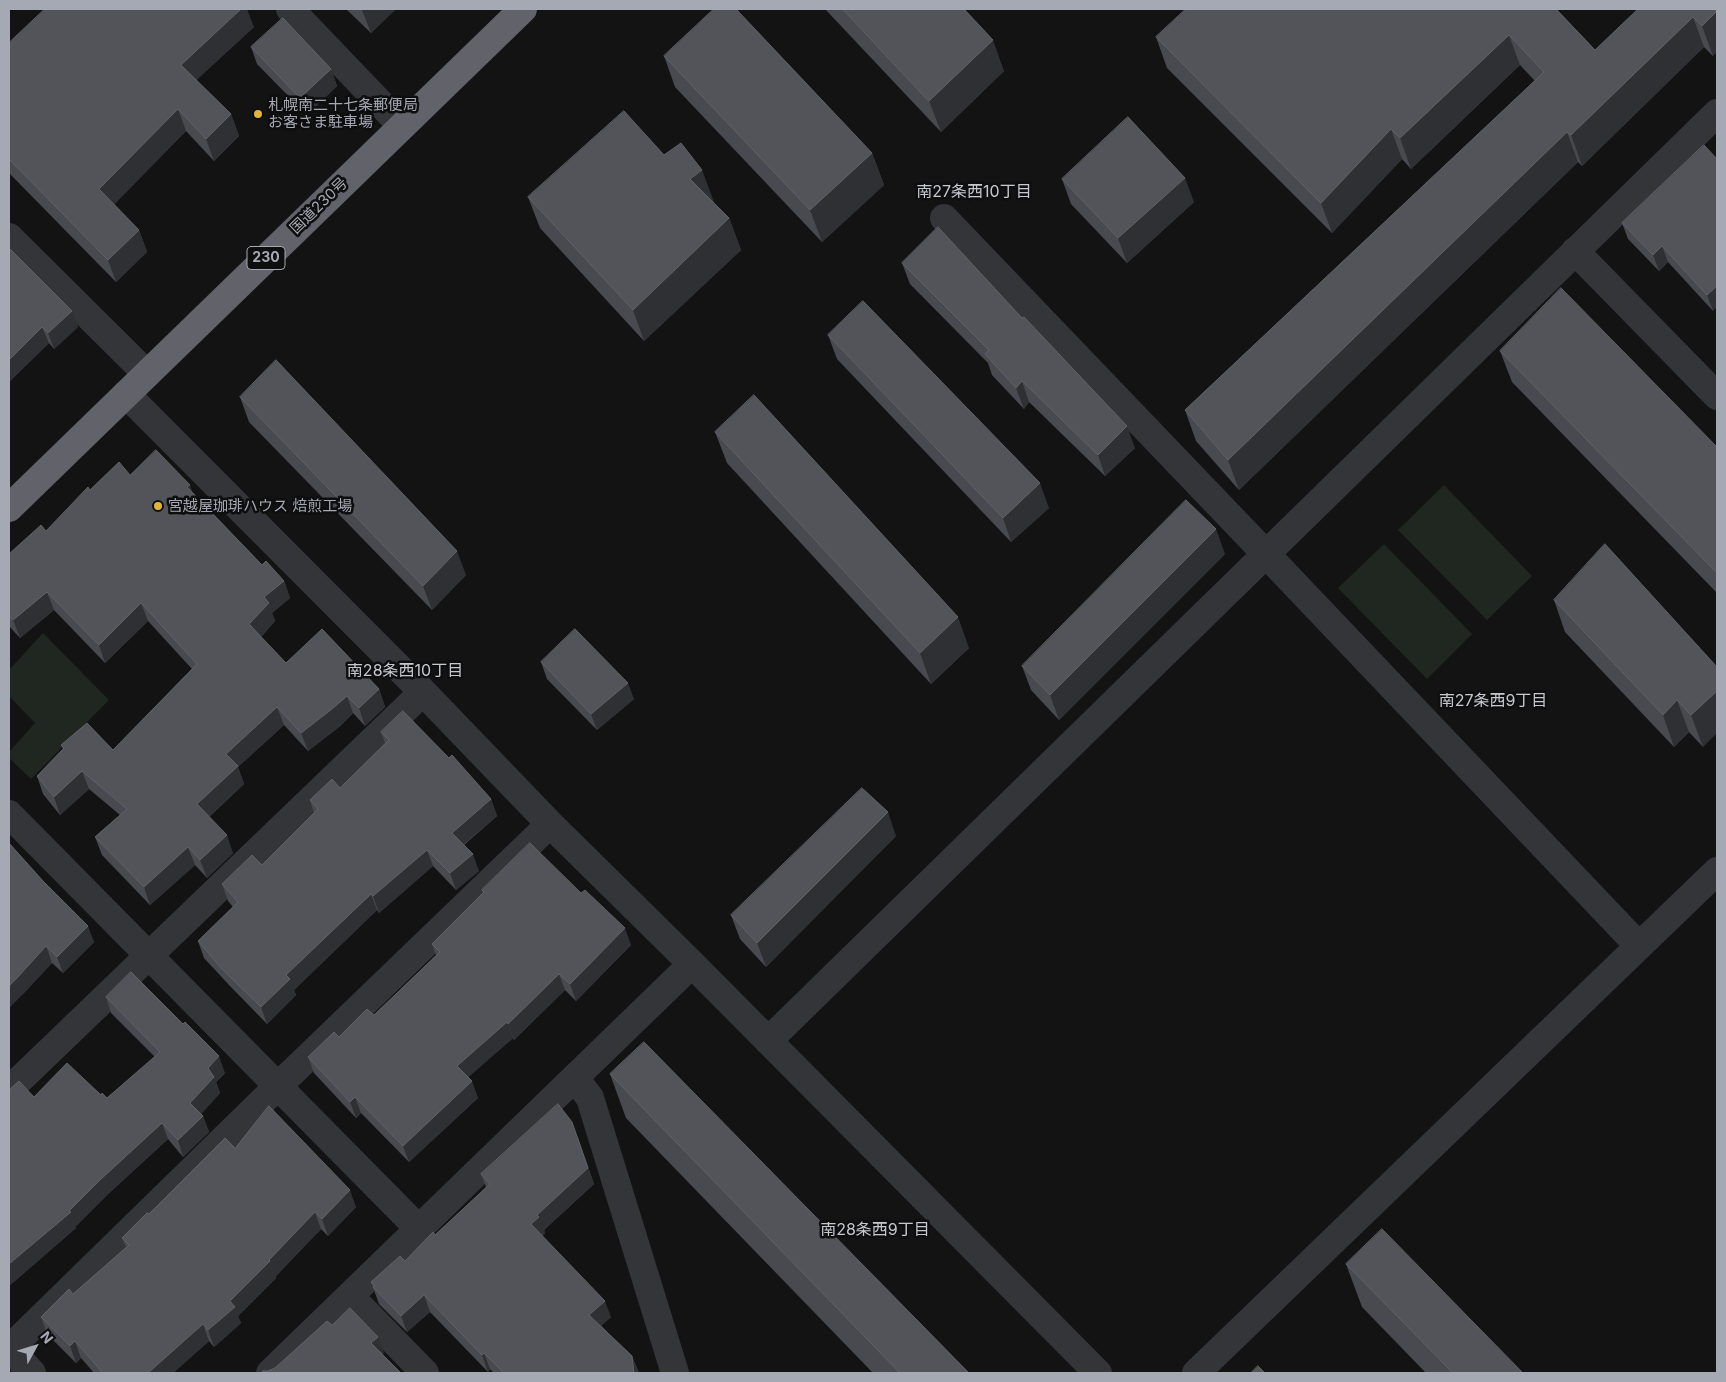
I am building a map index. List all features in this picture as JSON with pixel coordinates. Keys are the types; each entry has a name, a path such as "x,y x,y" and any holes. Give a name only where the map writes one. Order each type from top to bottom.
{"highway":[{"name":"国道230号","path":"9,508 523,9"}],"street":[{"path":"290,9 402,126"},
{"path":"768,1041 1717,113"},
{"path":"944,218 1639,946"},
{"path":"9,237 147,374"},
{"path":"1575,251 1717,396"},
{"path":"126,394 423,692 550,824 692,964 1098,1373"},
{"path":"9,1090 423,692"},
{"path":"12,823 148,955 419,1229"},
{"path":"32,1373 9,1348 550,824"},
{"path":"1196,1373 1717,871"},
{"path":"270,1373 692,964"},
{"path":"575,1078 590,1098 675,1373"},
{"path":"350,1296 425,1373"}],"shaded area":[{"path":"1444,485 1532,576 1487,620 1398,530"},
{"path":"1384,544 1472,634 1427,679 1338,588"},
{"path":"43,633 109,700 31,779 9,758 9,752 35,723 9,696 9,670"}],"building":[{"path":"45,9 241,9 181,65 231,114 206,139 178,109 99,189 139,230 108,260 9,159 9,43"},
{"path":"714,9 736,9 872,153 810,210 664,56"},
{"path":"843,9 964,9 993,40 929,101"},
{"path":"1186,9 1556,9 1595,50 1638,9 1717,9 1717,11 1702,26 1693,17 1571,135 1567,132 1228,460 1185,410 1544,72 1509,35 1400,138 1391,129 1321,203 1156,37"},
{"path":"283,18 331,69 300,98 251,47"},
{"path":"624,111 664,155 681,143 702,170 690,179 729,218 633,310 528,197"},
{"path":"1128,117 1185,178 1118,238 1062,179"},
{"path":"1704,145 1717,159 1717,286 1707,295 1662,246 1653,255 1622,223"},
{"path":"938,227 1022,318 1024,317 1127,426 1098,455 1022,381 1016,388 985,354 989,350 902,263"},
{"path":"9,248 72,311 48,333 42,327 9,360"},
{"path":"1561,288 1717,447 1717,573 1500,351"},
{"path":"863,301 1040,483 1003,518 828,335"},
{"path":"276,360 457,551 423,586 240,397"},
{"path":"754,395 958,617 920,653 715,432"},
{"path":"156,450 190,485 187,487 262,565 266,561 284,581 264,597 269,603 249,624 286,663 322,629 379,689 359,708 347,696 301,733 277,707 226,754 238,766 197,804 227,835 200,860 188,847 144,887 95,837 127,809 82,771 54,797 37,776 64,748 61,745 87,723 113,750 197,664 141,603 99,645 47,592 13,620 9,615 9,554 41,525 46,531 88,487 90,490 119,462 130,475"},
{"path":"1186,500 1216,529 1050,695 1022,666"},
{"path":"1605,544 1717,667 1717,691 1691,715 1677,700 1663,715 1554,600"},
{"path":"575,629 628,683 591,714 541,662"},
{"path":"403,711 449,758 452,755 491,799 452,833 473,854 450,873 427,850 373,896 371,894 286,975 290,979 261,1007 223,970 198,941 238,902 222,884 252,855 262,865 318,809 310,800 332,779 340,788 389,740 381,732"},
{"path":"862,788 888,812 757,943 731,915"},
{"path":"9,843 43,881 88,926 57,957 46,946 9,986"},
{"path":"530,843 581,893 585,890 625,928 570,984 559,974 508,1024 507,1022 457,1066 472,1081 403,1146 355,1097 350,1102 308,1057 334,1032 339,1037 367,1009 374,1015 440,952 432,944 484,892 482,890"},
{"path":"131,972 183,1024 185,1022 219,1056 208,1068 214,1077 190,1103 203,1116 178,1140 162,1123 100,1180 69,1211 71,1212 9,1264 9,1090 19,1081 34,1097 67,1063 101,1095 102,1093 107,1098 160,1052 106,997"},
{"path":"644,1042 969,1373 900,1373 610,1074"},
{"path":"558,1104 572,1122 588,1168 537,1215 539,1217 531,1224 605,1301 589,1315 632,1356 634,1373 504,1373 484,1353 482,1355 424,1295 401,1316 373,1287 375,1286 371,1282 400,1256 405,1261 433,1232 435,1235 490,1184 481,1174"},
{"path":"269,1106 350,1190 322,1219 315,1212 230,1301 235,1307 208,1330 203,1324 148,1373 103,1373 75,1341 70,1346 41,1317 69,1289 73,1294 129,1245 122,1238 147,1213 149,1214 225,1138 235,1148"},
{"path":"1382,1229 1523,1373 1453,1373 1346,1264"},
{"path":"350,1308 378,1337 371,1343 401,1373 261,1373 275,1368 327,1321 332,1325"},
{"path":"1258,1366 1265,1373 1251,1373"}],"place":[{"name":"札幌南二十七条郵便局 お客さま駐車場","path":"258,114"},
{"name":"宮越屋珈琲ハウス 焙煎工場","path":"158,506"}],"district":[{"name":"南27条西10丁目","path":"974,192"},
{"name":"南28条西10丁目","path":"405,671"},
{"name":"南27条西9丁目","path":"1493,701"},
{"name":"南28条西9丁目","path":"875,1230"}]}
